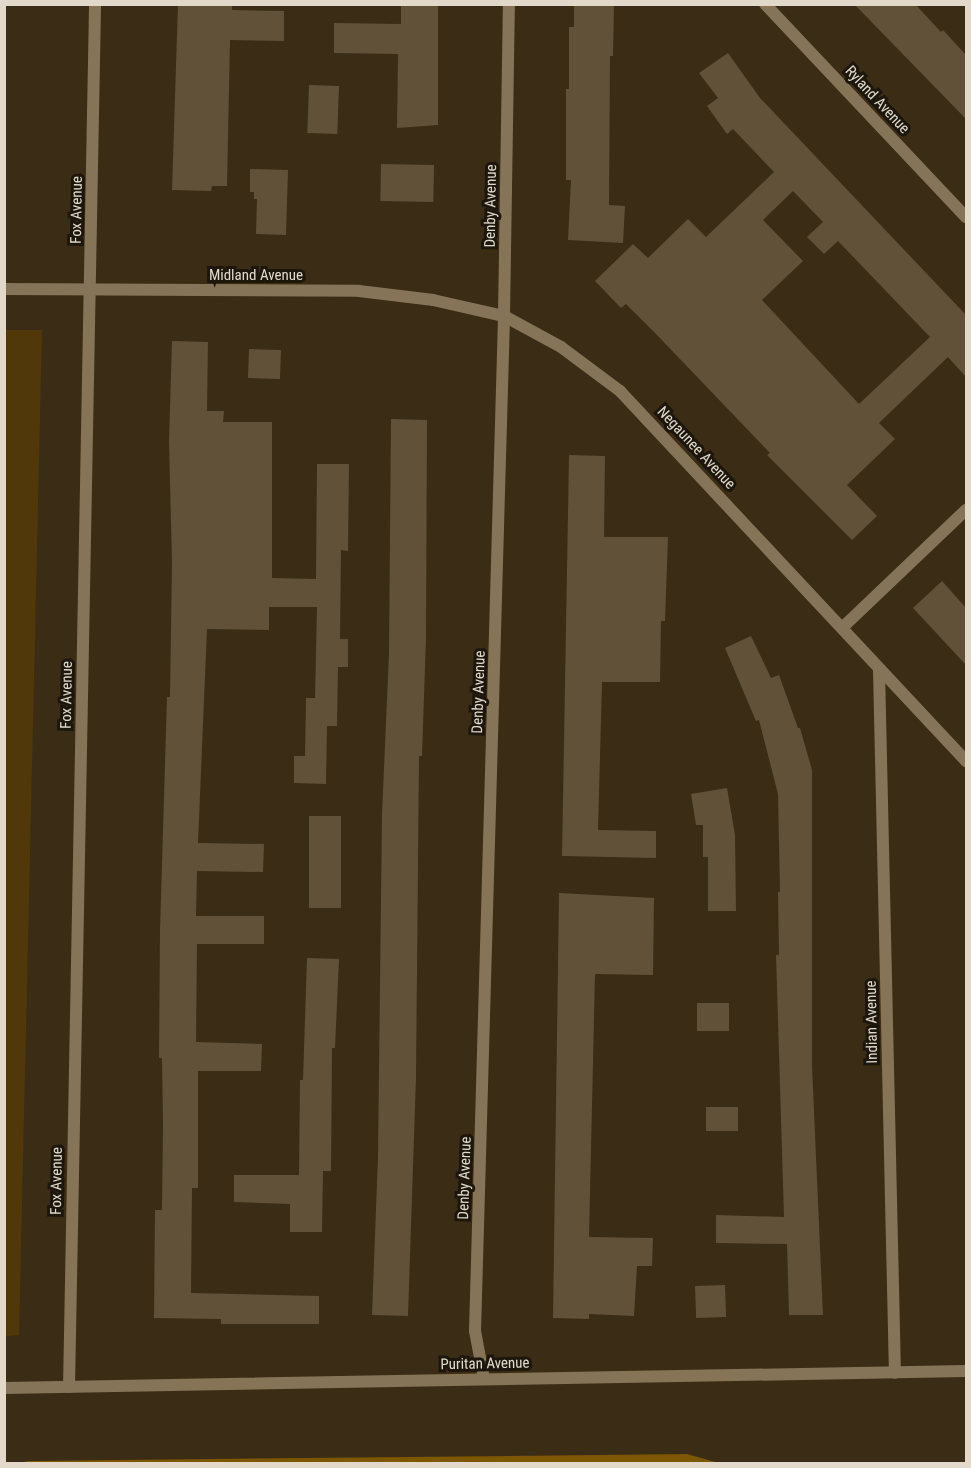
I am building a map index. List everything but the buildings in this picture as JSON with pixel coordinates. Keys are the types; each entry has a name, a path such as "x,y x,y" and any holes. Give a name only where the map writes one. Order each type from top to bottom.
{"street":[{"name":"Fox Avenue","path":"69,1387 95,4"},
{"name":"Denby Avenue","path":"484,1379 475,1332 504,316 509,4"},
{"name":"Ryland Avenue","path":"765,4 966,217"},
{"name":"Midland Avenue","path":"4,290 359,291 433,300 504,316"},
{"name":"Negaunee Avenue","path":"504,316 561,346 620,392 843,627 879,670"},
{"path":"843,627 966,510"},
{"path":"879,670 966,761"},
{"name":"Indian Avenue","path":"879,670 895,1372"},
{"name":"Puritan Avenue","path":"4,1388 966,1371"}],"shaded area":[{"path":"4,330 42,330 19,1335 5,1336"},
{"path":"687,1454 719,1463 18,1463 29,1461"}]}
